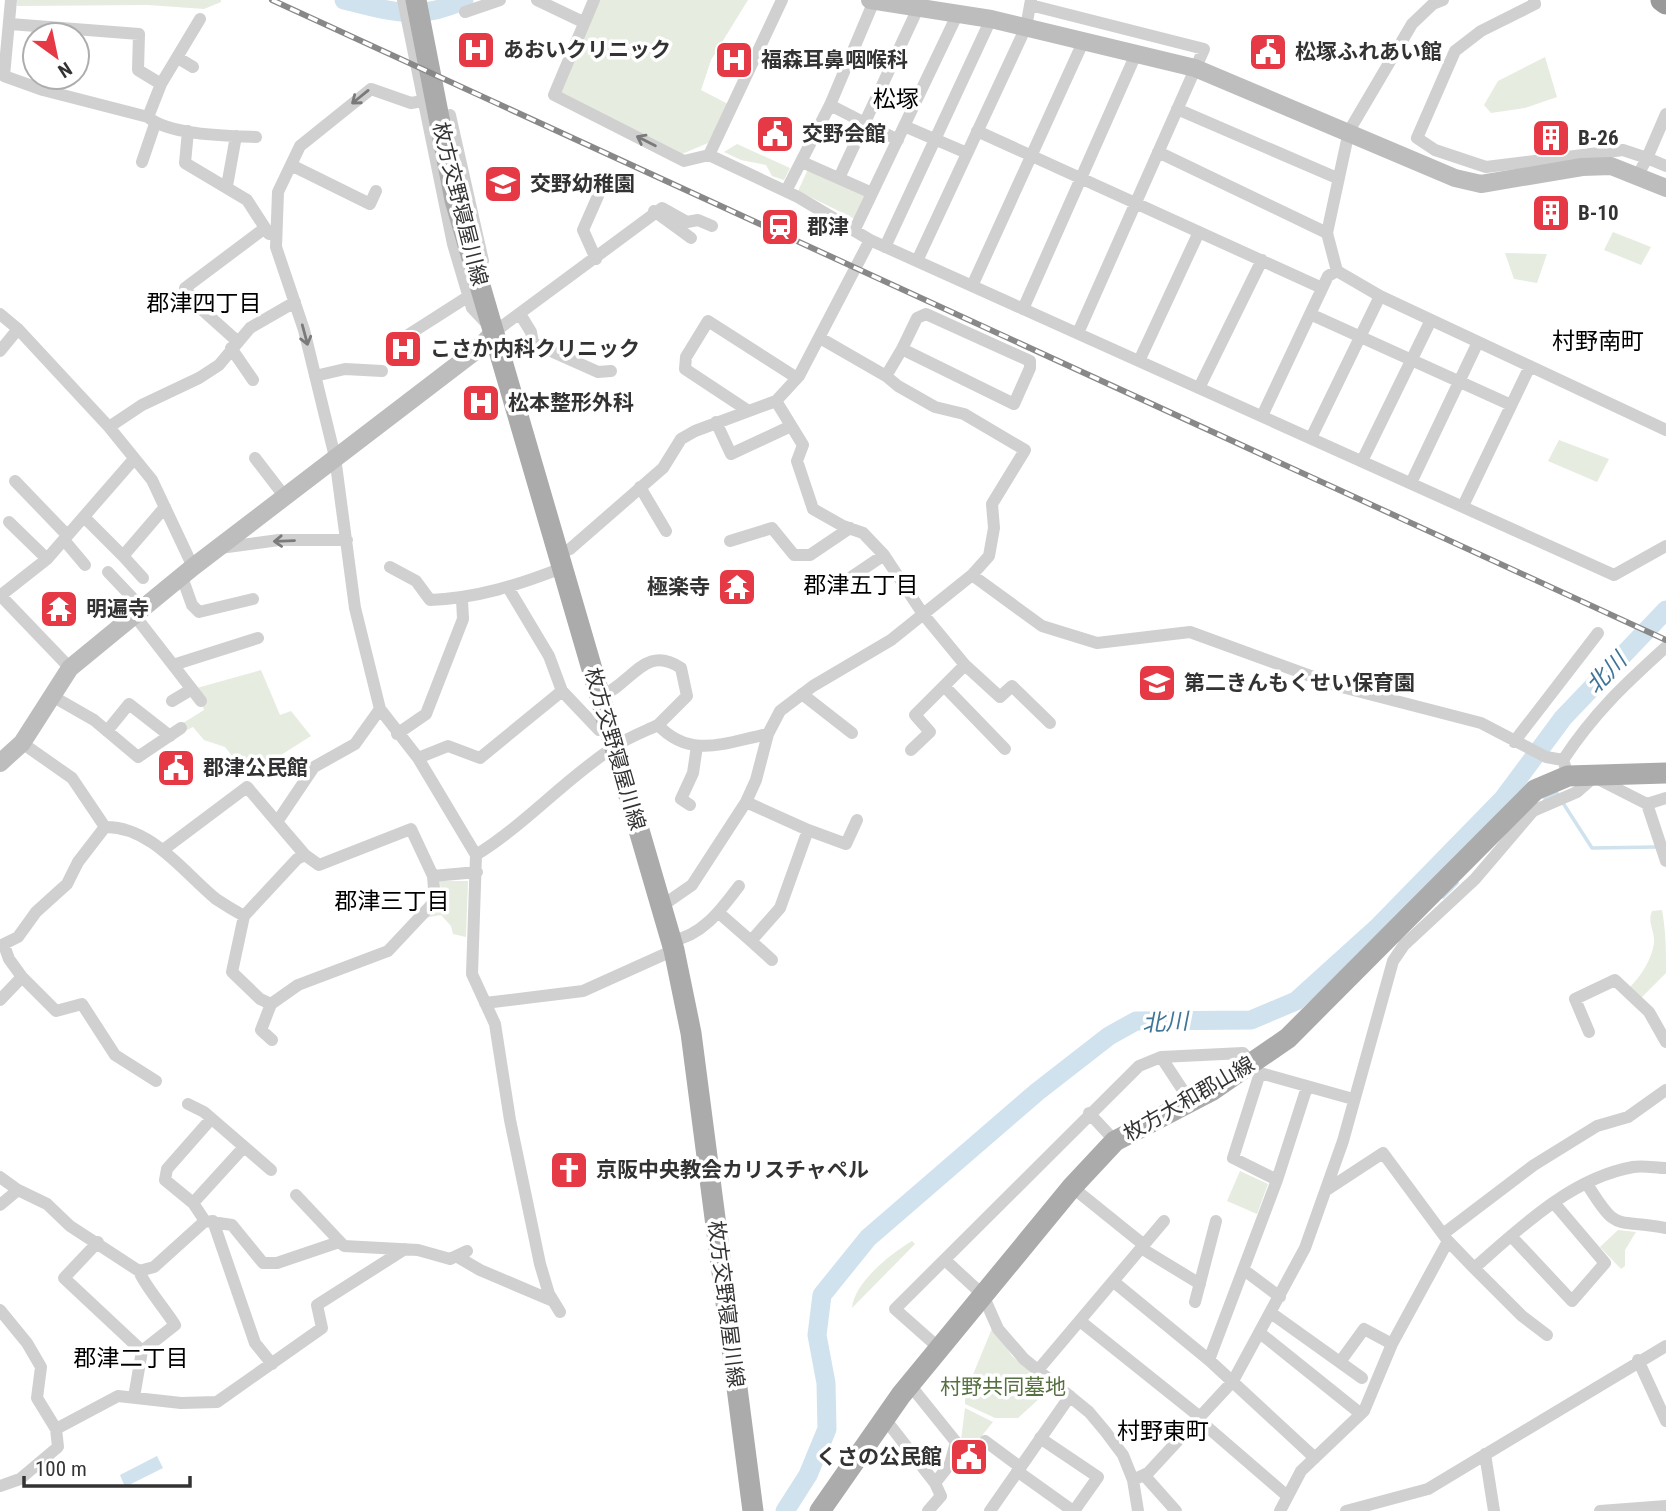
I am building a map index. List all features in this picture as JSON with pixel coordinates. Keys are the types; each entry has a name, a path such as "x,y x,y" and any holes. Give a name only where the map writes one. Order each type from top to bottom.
{"main road":[{"name":"枚方交野寝屋川線","path":"416,0 455,200 672,946 694,1058 753,1511"},
{"name":"枚方大和郡山線","path":"820,1511 939,1348 1072,1187 1115,1141 1257,1068 1446,882 1513,810 1565,768 1594,777 1666,773"}],"street":[{"path":"403,0 453,244 472,308 493,333"},
{"path":"465,12 499,0"},
{"path":"537,0 583,22"},
{"path":"594,0 554,95 684,161 709,155 786,191 885,247 1614,575 1666,546"},
{"path":"709,155 782,0"},
{"path":"786,191 830,105 872,0 922,4 1195,68 1455,178 1481,184 1582,167 1611,166 1666,188"},
{"path":"1443,0 1433,4 1412,24 1349,131 1326,233 1337,271 1380,296 1666,430"},
{"path":"1534,0 1535,4 1481,31 1455,51 1417,138 1435,150 1486,167 1623,150 1666,166"},
{"path":"11,1 2,75 43,90 188,131 256,137"},
{"path":"917,261 1026,27 1030,3 1049,5 1204,49 1078,333"},
{"path":"839,178 922,4"},
{"path":"855,229 958,13"},
{"path":"142,162 161,84 200,19"},
{"path":"885,247 991,19"},
{"path":"10,24 139,34 138,70 161,84"},
{"path":"972,286 1083,40"},
{"path":"1023,309 1136,54"},
{"path":"178,58 193,67"},
{"path":"276,247 278,192 300,146 371,89 411,103 423,101"},
{"path":"830,105 898,140"},
{"path":"1177,110 1337,178"},
{"path":"1638,175 1666,114"},
{"path":"450,115 495,302 493,333"},
{"path":"904,126 967,153"},
{"path":"188,131 185,163 247,200 276,247 295,302 335,457 362,646 380,709 418,758 476,855 472,974 495,1024 510,1120 540,1264 556,1306 480,1270 461,1254 450,1259 405,1249 344,1246 296,1195"},
{"path":"977,131 1322,288"},
{"path":"227,186 236,136"},
{"path":"1158,152 1326,233"},
{"path":"802,162 872,193"},
{"path":"291,165 367,210 376,191"},
{"path":"596,259 583,230 605,180"},
{"path":"105,827 72,778 8,755 70,668 187,572 478,349 493,333 596,259 654,212 662,208 687,222 698,220 712,226"},
{"path":"654,212 691,238"},
{"path":"253,380 234,345 185,288 265,228"},
{"path":"1139,361 1199,232"},
{"path":"390,567 416,581 430,600 462,599 509,589 560,560 663,468 681,439 716,422 776,401 797,378 870,240"},
{"path":"1199,388 1262,260"},
{"path":"1262,416 1328,276 1337,271"},
{"path":"408,335 469,296"},
{"path":"1311,438 1380,296"},
{"path":"109,427 171,389 199,379 219,365 250,328 295,302"},
{"path":"0,314 18,329 109,427 152,480 165,507 187,572 192,605 199,612 253,599"},
{"path":"520,314 531,332 533,343 565,354 580,368 598,372 611,371"},
{"path":"887,376 917,318 926,314 1030,361 1031,368 1014,404 902,349"},
{"path":"1310,314 1511,405"},
{"path":"1362,461 1431,320"},
{"path":"747,410 685,369 686,357 708,321 797,378"},
{"path":"0,351 18,329"},
{"path":"660,902 669,901 692,885 746,802 756,780 768,734 780,711 802,694 891,640 972,575 989,556 994,528 992,504 1025,450 964,414 935,407 820,338"},
{"path":"1411,483 1478,342"},
{"path":"1463,506 1530,366"},
{"path":"315,376 345,369 383,371"},
{"path":"776,401 803,445 797,461 813,509 863,533 884,555 923,614 965,665 1000,697 1013,685 1050,723"},
{"path":"716,422 731,454 791,426"},
{"path":"255,458 285,497"},
{"path":"70,668 0,596 47,559 134,459"},
{"path":"15,481 66,538 85,565"},
{"path":"640,487 666,531"},
{"path":"123,556 165,507"},
{"path":"84,517 143,578"},
{"path":"9,522 47,559"},
{"path":"730,541 772,528 794,555 810,555 850,528"},
{"path":"220,548 279,540 347,540"},
{"path":"844,582 884,555"},
{"path":"108,572 201,701"},
{"path":"972,575 1042,626 1097,643 1190,632 1338,687 1481,723 1565,768 1605,702 1666,647"},
{"path":"509,589 549,656 562,691 599,730 611,737"},
{"path":"397,734 426,714 463,619 462,599"},
{"path":"1515,742 1598,633"},
{"path":"173,665 258,638"},
{"path":"476,855 507,835 570,780 611,737 658,725 687,696 681,668 668,660 653,659 607,694 599,696"},
{"path":"911,750 930,732 915,715 965,665"},
{"path":"944,686 1005,750"},
{"path":"172,701 192,689"},
{"path":"418,758 448,746 480,758 562,691"},
{"path":"802,694 852,733"},
{"path":"52,696 94,720 107,731 138,757 176,732 129,704 107,731"},
{"path":"277,822 314,767 355,744 380,709"},
{"path":"658,725 668,736 687,747 768,734"},
{"path":"681,800 693,774 697,746"},
{"path":"1138,1511 1138,1478 1233,1381 1305,1248 1327,1189 1393,961 1404,945 1475,879 1533,811 1577,792 1594,777 1647,804 1666,798"},
{"path":"163,850 247,787 305,855 319,865 411,829 433,876 436,901 388,951 298,985 271,1004 261,1030 272,1040"},
{"path":"746,802 846,844 857,820"},
{"path":"1647,804 1666,861"},
{"path":"105,827 119,827 163,850 218,900 244,916"},
{"path":"105,827 78,862 67,884 36,912 18,937 2,945 22,977 56,1011 82,1004 115,1055 156,1081"},
{"path":"751,941 780,908 808,830"},
{"path":"271,1004 260,999 232,972 244,916 297,859 305,855"},
{"path":"433,876 477,872"},
{"path":"485,1003 583,990 700,930 719,913 739,886"},
{"path":"719,913 772,960"},
{"path":"0,1000 22,977"},
{"path":"1589,1032 1575,999 1615,980 1649,1012 1666,1042"},
{"path":"939,1348 895,1309 1139,1066 1161,1057 1243,1053 1257,1068 1307,1087 1353,1099"},
{"path":"1161,1057 1190,1101"},
{"path":"1257,1068 1233,1158 1277,1180"},
{"path":"1209,1360 1277,1180 1307,1087"},
{"path":"1280,1511 1286,1495 1301,1471 1361,1414 1381,1375 1392,1344 1446,1238 1534,1165 1597,1126 1628,1117 1666,1090"},
{"path":"188,1104 211,1119 271,1170"},
{"path":"1089,1114 1115,1141"},
{"path":"211,1119 167,1169 165,1180 193,1203 209,1221 255,1343 272,1364"},
{"path":"193,1203 244,1147"},
{"path":"1327,1189 1383,1153 1446,1238 1521,1316 1546,1335"},
{"path":"1474,1268 1553,1203 1587,1184 1634,1167 1666,1168"},
{"path":"0,1177 18,1190 47,1204 70,1226 98,1241 139,1271 142,1281 152,1289 175,1325 142,1351 135,1397"},
{"path":"1587,1184 1607,1216 1621,1224 1641,1223 1666,1228"},
{"path":"1072,1187 1143,1246 1200,1284"},
{"path":"0,1205 18,1190"},
{"path":"1511,1236 1572,1301 1605,1264 1553,1203"},
{"path":"209,1221 232,1226 263,1263 276,1263 339,1242"},
{"path":"139,1271 154,1267 209,1221"},
{"path":"1038,1370 1164,1221"},
{"path":"1195,1303 1216,1221"},
{"path":"98,1241 64,1278 142,1351"},
{"path":"56,1429 118,1396 181,1404 217,1402 322,1328 317,1306 405,1249"},
{"path":"945,1260 983,1295 999,1329 1024,1359 1070,1396 1105,1431 1138,1478 1177,1511"},
{"path":"1244,1270 1280,1297"},
{"path":"1114,1282 1233,1381 1315,1458"},
{"path":"0,1310 27,1343 41,1367 37,1398 56,1429 58,1447 20,1479 0,1486"},
{"path":"1271,1313 1362,1378"},
{"path":"1080,1321 1199,1418 1286,1495"},
{"path":"1340,1362 1364,1329 1392,1344"},
{"path":"1260,1333 1361,1414"},
{"path":"1346,1511 1423,1491 1638,1360 1666,1346"},
{"path":"1638,1360 1666,1421"},
{"path":"910,1385 956,1442 950,1464 935,1483"},
{"path":"995,1509 1018,1469 1070,1396"},
{"path":"885,1419 935,1483 941,1496 928,1511"},
{"path":"985,1441 1073,1511 1098,1477 1040,1437"},
{"path":"1485,1454 1494,1511"},
{"path":"1600,1511 1666,1506"}],"green space":[{"path":"17,0 221,2 204,9 148,5 17,6"},
{"path":"598,0 748,0 711,60 701,90 728,104 708,143 682,154 558,91"},
{"path":"1545,57 1557,97 1525,108 1491,113 1484,105 1498,81"},
{"path":"737,144 790,168 784,180 772,176 766,165 741,160 724,152"},
{"path":"808,169 866,196 855,219 798,191"},
{"path":"1613,232 1651,247 1641,265 1604,250"},
{"path":"1505,253 1547,254 1537,283 1514,279"},
{"path":"1559,440 1609,459 1597,482 1548,461"},
{"path":"261,670 280,715 291,711 311,736 248,776 225,747 204,740 193,727 187,730 183,723 204,710 197,688"},
{"path":"440,881 468,881 466,937 453,934 451,926 441,915 424,918 441,902"},
{"path":"1662,910 1666,973 1640,999 1630,987 1645,967 1653,949 1650,919 1652,911"},
{"path":"1240,1171 1268,1184 1257,1214 1227,1201"},
{"path":"1618,1230 1636,1232 1625,1250 1625,1266 1621,1269 1600,1247"},
{"path":"912,1241 915,1244 852,1308 859,1289 874,1270"},
{"name":"村野共同墓地","path":"993,1326 1012,1356 1052,1387 1018,1418 995,1418 965,1404 965,1394"},
{"path":"965,1408 993,1422 976,1443 961,1440"}],"water":[{"path":"157,1456 163,1468 125,1487 120,1475"}],"waterway":[{"path":"344,0 390,11 418,13 448,7 464,0"},
{"name":"北川","path":"785,1511 808,1475 827,1429 826,1383 817,1335 822,1295 868,1238 1037,1092 1109,1036 1136,1021 1251,1020 1296,1001 1379,926 1503,799 1563,718 1666,610"},
{"path":"1545,799 1557,793 1559,796"},
{"path":"1563,803 1592,848 1656,847"},
{"path":"1443,897 1457,883"}],"railway":[{"path":"272,0 1666,640"}],"place":[{"name":"あおいクリニック","path":"476,50"},
{"name":"松塚ふれあい館","path":"1268,52"},
{"name":"福森耳鼻咽喉科","path":"734,60"},
{"name":"交野会館","path":"775,134"},
{"name":"B-26","path":"1551,138"},
{"name":"交野幼稚園","path":"503,184"},
{"name":"B-10","path":"1551,213"},
{"name":"郡津","path":"780,227"},
{"name":"こさか内科クリニック","path":"403,349"},
{"name":"松本整形外科","path":"481,403"},
{"name":"極楽寺","path":"737,587"},
{"name":"明遍寺","path":"59,609"},
{"name":"第二きんもくせい保育園","path":"1157,683"},
{"name":"郡津公民館","path":"176,768"},
{"name":"京阪中央教会カリスチャペル","path":"569,1170"},
{"name":"くさの公民館","path":"969,1457"}],"district":[{"name":"松塚","path":"896,99"},
{"name":"郡津四丁目","path":"204,303"},
{"name":"村野南町","path":"1598,341"},
{"name":"郡津五丁目","path":"861,585"},
{"name":"郡津三丁目","path":"392,901"},
{"name":"郡津二丁目","path":"131,1358"},
{"name":"村野東町","path":"1163,1431"}]}
